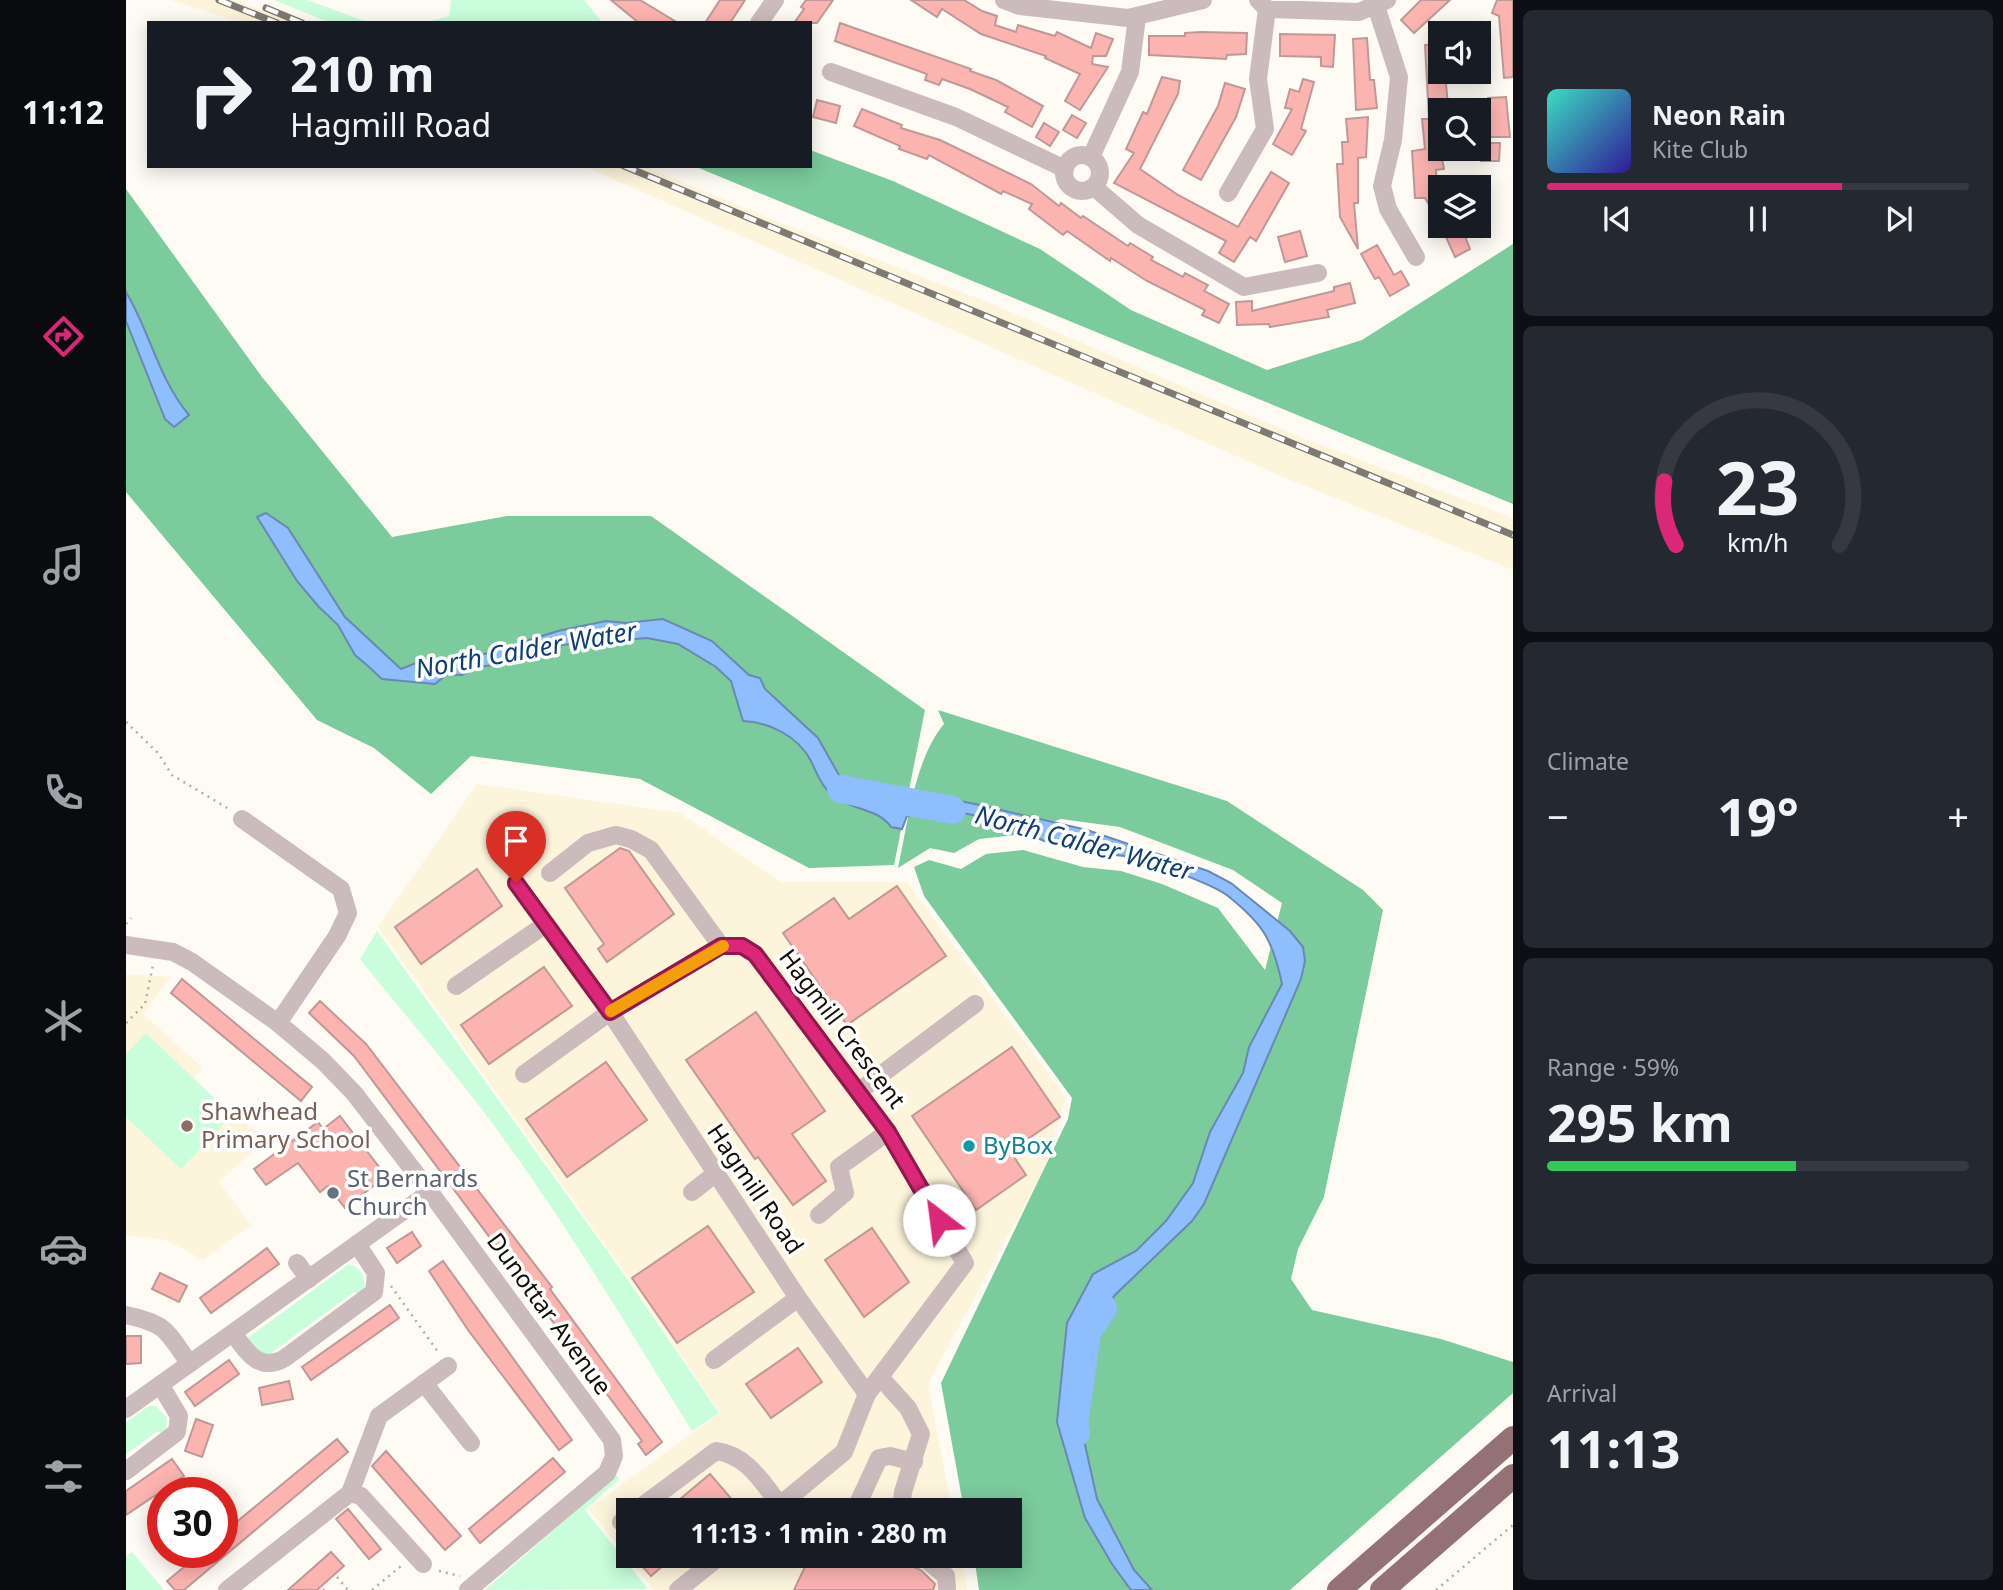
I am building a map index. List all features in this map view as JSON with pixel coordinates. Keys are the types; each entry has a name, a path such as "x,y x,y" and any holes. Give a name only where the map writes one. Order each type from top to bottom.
{"highway":[{"path":"1339,1590 1513,1438"},
{"path":"1382,1590 1513,1476"}],"street":[{"path":"761,21 775,0"},
{"path":"1004,0 1020,6 1137,17 1203,0"},
{"path":"1228,193 1265,129 1258,79 1262,5 1359,12 1382,3 1399,77 1393,140 1382,186 1388,209 1416,257"},
{"path":"1091,158 1130,72 1137,17"},
{"path":"831,72 956,117 1065,169"},
{"path":"1075,157 1091,158 1100,172 1094,187 1084,191 1073,188 1066,180 1065,169 1075,157"},
{"path":"1094,187 1138,225 1244,287 1318,273"},
{"path":"243,819 341,889 348,913 337,936 278,1023"},
{"path":"524,1074 610,1012 721,946 651,850 631,839 615,835 588,843 550,873"},
{"name":"Hagmill Road","path":"516,883 610,1012 798,1298 867,1394"},
{"path":"456,986 546,924"},
{"name":"Dunottar Avenue","path":"126,945 173,952 192,962 278,1023 323,1061 354,1093 430,1192 615,1448 607,1473 471,1588"},
{"name":"Hagmill Crescent","path":"721,946 742,946 755,954 888,1132 965,1263 867,1394"},
{"path":"858,1092 975,1004"},
{"path":"819,1214 845,1193 839,1167 888,1132"},
{"path":"692,1192 715,1174"},
{"path":"126,1409 430,1192"},
{"path":"233,1333 252,1358 275,1364 370,1297 376,1284 376,1273 358,1244"},
{"path":"297,1263 309,1279"},
{"path":"714,1360 798,1298"},
{"path":"126,1315 151,1321 164,1328 188,1363"},
{"path":"227,1590 350,1493 379,1416 448,1366"},
{"path":"880,1377 908,1408 921,1434 902,1498"},
{"path":"424,1383 471,1443"},
{"path":"126,1471 177,1432 179,1416 161,1386"},
{"path":"789,1498 844,1452 867,1394"},
{"path":"653,1498 716,1451 731,1453 750,1466 771,1498"},
{"path":"861,1498 879,1458 890,1456 914,1462"},
{"path":"350,1493 361,1496 419,1560"},
{"path":"685,1588 707,1568"},
{"path":"936,1568 946,1576 947,1588"}],"path":[{"path":"126,722 158,753 172,775 243,819"},
{"path":"126,924 131,918"},
{"path":"126,1023 145,1004 151,976"},
{"path":"376,1284 389,1283 448,1366"},
{"path":"1437,1590 1513,1525"},
{"path":"372,1590 419,1560 428,1560 439,1571 467,1578 471,1588"},
{"path":"337,1577 348,1590"}],"shaded area":[{"path":"170,0 235,0 291,21 237,21"},
{"path":"588,168 649,168 774,220 990,303 1303,438 1513,518 1513,570 1283,477"},
{"path":"477,784 680,813 781,882 907,882 1066,1098 1045,1167 928,1384 950,1498 616,1498 616,1543 588,1509 720,1413 625,1273 378,927"},
{"name":"Shawhead Primary School","path":"126,974 171,977 143,1014 202,1067 191,1083 266,1139 219,1182 251,1225 203,1260 166,1240 126,1235"},
{"path":"636,1568 963,1568 967,1590 654,1590"}],"green space":[{"path":"274,0 307,0 365,21 326,21"},
{"path":"451,0 584,0 601,21 431,21 449,16"},
{"path":"812,151 893,181 1040,249 1131,310 1267,370 1362,340 1513,244 1513,504 699,168 812,168"},
{"path":"126,189 262,377 392,537 507,516 651,516 925,710 894,865 809,868 640,779 471,756 431,794 374,748 317,720 126,492"},
{"path":"938,710 1227,801 1363,890 1383,910 1324,1197 1298,1249 1291,1279 1312,1310 1441,1339 1513,1362 1513,1393 1290,1590 979,1590 976,1568 1022,1568 1022,1498 962,1498 941,1383 1068,1119 1072,1098 924,896 914,867 929,860 961,869 986,854 1023,850 1083,867 1121,871 1162,884 1218,908 1265,970 1282,903 1233,870 1120,827 1061,819 1015,835 979,839 954,853 930,848 898,868 919,774 934,739 944,724"},
{"path":"377,931 623,1273 719,1413 692,1431 589,1264 535,1183 477,1103 360,959"},
{"path":"146,1033 232,1115 181,1169 126,1117 126,1054"},
{"path":"349,1264 358,1269 363,1277 363,1297 354,1292 272,1352 273,1360 263,1361 246,1339"},
{"path":"149,1406 156,1406 167,1418 166,1436 158,1431 126,1454 126,1422"},
{"path":"617,1475 619,1479 585,1510 616,1549 616,1568 631,1568 648,1589 485,1590"},
{"path":"132,1552 164,1590 126,1590 126,1556"}],"water":[{"path":"126,292 170,387 189,415 174,427 165,419 126,321"},
{"path":"266,513 288,528 345,617 401,669 416,663 428,667 481,655 558,631 606,621 626,623 663,619 712,641 749,675 760,678 765,689 818,738 840,777 864,787 889,804 899,808 934,796 1087,830 1208,871 1231,883 1290,931 1303,947 1305,961 1301,979 1204,1204 1192,1221 1115,1295 1077,1353 1080,1422 1097,1499 1134,1570 1152,1590 1131,1590 1085,1518 1057,1422 1067,1323 1093,1274 1136,1251 1166,1221 1193,1183 1210,1132 1243,1073 1249,1047 1282,984 1270,944 1250,915 1220,891 1178,873 1124,856 1088,854 1066,849 968,814 927,811 907,816 902,829 891,827 879,816 834,797 823,785 805,752 791,738 763,724 743,721 731,681 716,667 678,644 647,638 562,645 535,653 518,662 478,667 462,675 446,675 435,684 382,679 355,655 338,625 297,581 257,517"}],"building":[{"path":"611,0 640,0 675,21 637,21"},
{"path":"720,0 745,0 731,21 706,21"},
{"path":"806,0 833,0 817,23 795,21 804,9 801,7"},
{"path":"911,0 964,0 997,16 995,25 1016,32 1018,25 1055,36 1057,32 1091,48 1096,33 1113,39 1106,56 1093,56 1092,64 1108,67 1080,110 1065,101 1080,74 1045,58 1046,56 981,34 942,9 937,17"},
{"path":"1421,0 1450,0 1414,33 1401,20"},
{"path":"1497,0 1513,0 1513,77 1504,78 1499,16 1492,13"},
{"path":"840,23 971,69 970,71 996,80 1043,106 1032,127 1005,112 1008,107 970,89 942,79 939,85 925,80 927,74 835,41"},
{"path":"1185,33 1247,33 1246,54 1227,55 1226,59 1149,55 1149,36 1185,36"},
{"path":"1280,34 1335,35 1333,67 1321,66 1321,57 1280,56"},
{"path":"1367,38 1370,80 1374,80 1377,108 1356,110 1353,39"},
{"path":"1425,45 1428,45 1428,84 1446,84 1447,98 1428,98 1428,100"},
{"path":"1162,77 1180,81 1178,94 1140,169 1178,195 1238,227 1271,172 1289,183 1256,241 1250,237 1234,262 1219,253 1226,241 1114,183 1134,153 1126,149 1143,112 1147,114"},
{"path":"1303,79 1314,82 1301,129 1306,131 1292,155 1273,144 1292,109 1285,108 1290,89 1299,92"},
{"path":"1225,83 1245,89 1236,117 1201,180 1183,170 1218,106"},
{"path":"1506,97 1510,137 1491,137 1491,98 1488,98"},
{"path":"817,100 840,106 836,123 813,117"},
{"path":"862,109 902,125 901,128 940,140 1031,184 1059,206 1061,203 1128,246 1130,243 1153,257 1151,260 1183,277 1185,273 1208,285 1204,291 1229,304 1219,323 1202,315 1205,310 1147,281 1111,258 1110,261 1067,231 1063,235 1029,209 1032,204 1003,191 1001,194 929,155 927,159 899,149 900,146 854,126"},
{"path":"1072,115 1086,123 1077,138 1063,130"},
{"path":"1368,117 1366,157 1358,158 1358,203 1354,203 1358,249 1340,217 1337,164 1343,164 1342,142 1348,142 1346,119"},
{"path":"1422,119 1428,119 1428,161 1442,161 1444,169 1436,170 1436,175 1428,175 1428,203 1425,198 1415,198 1412,151 1425,149"},
{"path":"1044,123 1059,132 1050,146 1036,137"},
{"path":"1491,143 1500,143 1499,161 1491,161"},
{"path":"1300,231 1307,256 1285,262 1278,237"},
{"path":"1446,238 1466,238 1470,249 1455,257"},
{"path":"1377,245 1394,275 1401,271 1409,285 1390,296 1379,277 1375,279 1361,254"},
{"path":"1350,283 1355,303 1327,310 1329,317 1270,327 1269,324 1237,325 1236,302 1252,301 1252,311 1334,291 1334,287"},
{"path":"620,848 629,851 674,914 607,962 598,949 604,944 565,888"},
{"path":"477,869 502,906 421,964 395,927"},
{"path":"897,886 946,956 847,1025 783,933 834,898 849,919"},
{"path":"544,967 572,1006 489,1064 461,1025"},
{"path":"182,979 312,1087 301,1101 171,993"},
{"path":"320,1001 366,1044 552,1287 550,1289 662,1442 646,1455 638,1444 642,1441 354,1056 309,1013"},
{"path":"756,1012 825,1111 792,1134 826,1181 793,1205 758,1157 755,1159 686,1060"},
{"path":"1012,1047 1060,1117 1010,1151 1026,1175 976,1210 912,1116"},
{"path":"606,1062 647,1120 567,1177 526,1119"},
{"path":"340,1116 386,1176 345,1208 328,1186 320,1192 298,1163 266,1185 254,1169 318,1122 323,1129"},
{"path":"708,1226 754,1292 677,1343 632,1278"},
{"path":"872,1228 909,1282 864,1317 825,1260"},
{"path":"412,1232 421,1246 397,1263 387,1248"},
{"path":"267,1248 279,1264 211,1313 200,1298"},
{"path":"443,1261 572,1440 559,1450 468,1330 429,1271"},
{"path":"160,1273 187,1286 179,1302 152,1289"},
{"path":"390,1305 399,1318 311,1380 302,1367"},
{"path":"126,1336 141,1336 141,1363 126,1364"},
{"path":"798,1348 822,1382 771,1418 746,1384"},
{"path":"229,1360 239,1374 195,1406 185,1392"},
{"path":"289,1381 293,1399 262,1405 259,1388"},
{"path":"196,1419 213,1425 202,1457 185,1451"},
{"path":"337,1439 348,1452 238,1545 238,1521"},
{"path":"386,1451 461,1536 445,1550 372,1466"},
{"path":"553,1458 565,1472 480,1543 469,1529"},
{"path":"172,1459 184,1476 147,1477 147,1501 126,1515 126,1491"},
{"path":"710,1474 731,1498 681,1498"},
{"path":"348,1509 381,1549 369,1559 336,1519"},
{"path":"331,1552 344,1566 317,1590 288,1590"},
{"path":"183,1568 210,1568 184,1590 175,1590 167,1581"},
{"path":"644,1568 660,1568 651,1576"},
{"path":"804,1568 916,1568 935,1584 933,1590 794,1590"}],"waterway":[{"name":"North Calder Water","path":"841,789 952,810"},
{"name":"North Calder Water","path":"1076,1433 1074,1424 1087,1333 1103,1308"}],"railway":[{"path":"219,0 272,21"},
{"path":"266,8 297,21"},
{"path":"629,168 1513,535"}],"slow traffic":[{"path":"611,1011 723,946"}],"place":[{"name":"Shawhead Primary School","path":"187,1126"},
{"name":"ByBox","path":"969,1146"},
{"name":"St Bernards Church","path":"333,1193"}],"route":[{"path":"516,883 610,1012 721,946 742,946 755,954 888,1132 939,1220"}]}
